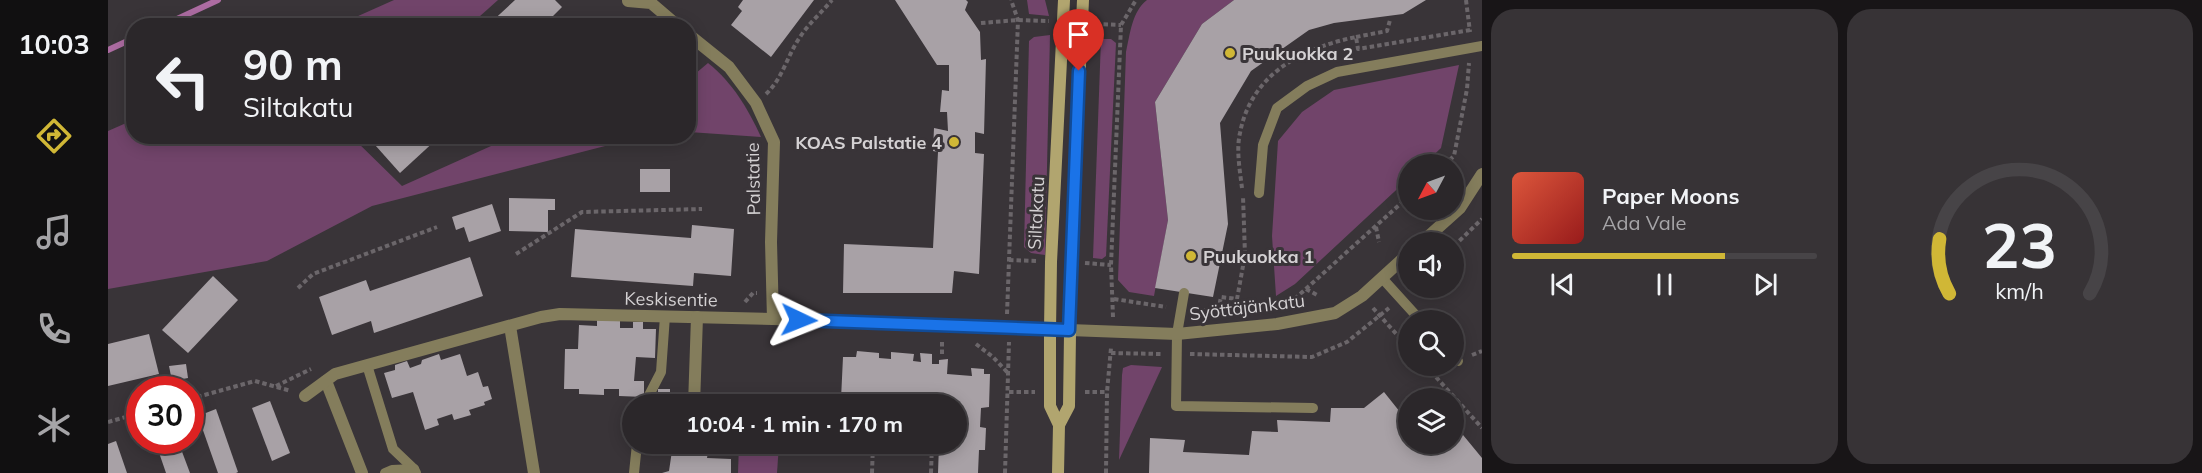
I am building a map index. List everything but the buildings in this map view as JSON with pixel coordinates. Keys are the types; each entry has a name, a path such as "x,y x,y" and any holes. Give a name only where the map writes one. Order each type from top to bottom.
{"main road":[{"name":"Siltakatu","path":"1058,473 1059,425 1050,406 1050,330 1064,0"},
{"name":"Siltakatu","path":"1059,425 1069,406 1072,238 1083,0"},
{"path":"1050,330 1069,330"}],"street":[{"path":"628,1 651,3 669,18"},
{"name":"Palstatie","path":"696,40 729,67 756,103 774,142 771,242 773,319"},
{"path":"1433,232 1460,208 1482,174"},
{"name":"Syöttäjänkatu","path":"1069,330 1177,334 1277,324 1335,313 1362,296 1398,263"},
{"name":"Keskisentie","path":"305,396 335,374 560,314 773,319 1050,330"},
{"path":"694,394 697,317"},
{"path":"510,326 534,473"},
{"path":"326,381 362,473"}],"lane":[{"path":"1258,193 1263,145 1277,108 1307,86 1337,72 1482,46"},
{"path":"1382,278 1398,296"},
{"path":"1184,293 1177,334 1176,406 1313,408"},
{"path":"1400,298 1411,310"},
{"path":"650,394 661,372 665,316"},
{"path":"367,365 393,449 415,471"},
{"path":"634,473 636,454"},
{"path":"385,473 392,470 415,471"}],"path":[{"path":"764,97 778,83 785,64 801,35 832,0"},
{"path":"1005,473 1009,374 1007,315 1018,20 1011,0"},
{"path":"1106,473 1107,392 1113,331 1114,298 1111,265 1121,25 1136,0"},
{"path":"1454,154 1467,89 1470,30 1466,0"},
{"path":"981,23 1018,20"},
{"path":"1356,37 1387,32 1390,20"},
{"path":"1358,50 1470,30"},
{"path":"1259,88 1265,94"},
{"path":"1288,306 1398,206"},
{"path":"516,254 582,212 702,208"},
{"path":"1464,236 1482,219"},
{"path":"298,288 313,274 437,227"},
{"path":"1376,227 1379,242"},
{"path":"1218,311 1221,297 1237,299 1245,255"},
{"path":"1306,289 1319,296"},
{"path":"1362,296 1398,336"},
{"path":"1114,298 1181,309 1229,311"},
{"path":"1111,353 1312,357 1347,342 1400,298"},
{"path":"942,342 942,356"},
{"path":"976,344 993,357 1009,374"},
{"path":"1435,376 1482,428"},
{"path":"204,395 255,381 305,396"},
{"path":"108,422 126,417"},
{"path":"872,473 873,454"},
{"path":"931,473 932,454"}],"shaded area":[{"path":"394,0 498,0 478,18 354,18"},
{"path":"1027,0 1045,0 1049,16 1029,14"},
{"path":"1147,0 1234,0 1202,24 1155,102 1168,220 1154,296 1129,292 1118,280 1126,52 1135,17"},
{"path":"1050,35 1045,255 1031,253 1024,247 1029,41 1034,37"},
{"path":"1101,39 1111,39 1116,43 1106,256 1102,259 1093,258"},
{"path":"708,63 717,71 739,97 761,137 696,132 696,73"},
{"path":"1459,65 1441,148 1435,154 1398,154 1398,188 1295,284 1276,296 1272,236 1278,141 1302,112 1334,90"},
{"path":"126,123 126,144 359,144 402,186 495,144 611,144 372,206 267,261 108,289 108,131"},
{"path":"1131,365 1162,367 1119,460 1122,375 1123,368"},
{"path":"739,454 778,454 777,473 738,473"}],"waterway":[{"path":"179,18 218,0"},
{"path":"108,50 126,42"}],"place":[{"name":"Puukuokka 2","path":"1230,53"},
{"name":"KOAS Palstatie 4","path":"954,142"},
{"name":"Puukuokka 1","path":"1191,256"}],"route":[{"path":"799,320 1069,330 1079,71"}]}
